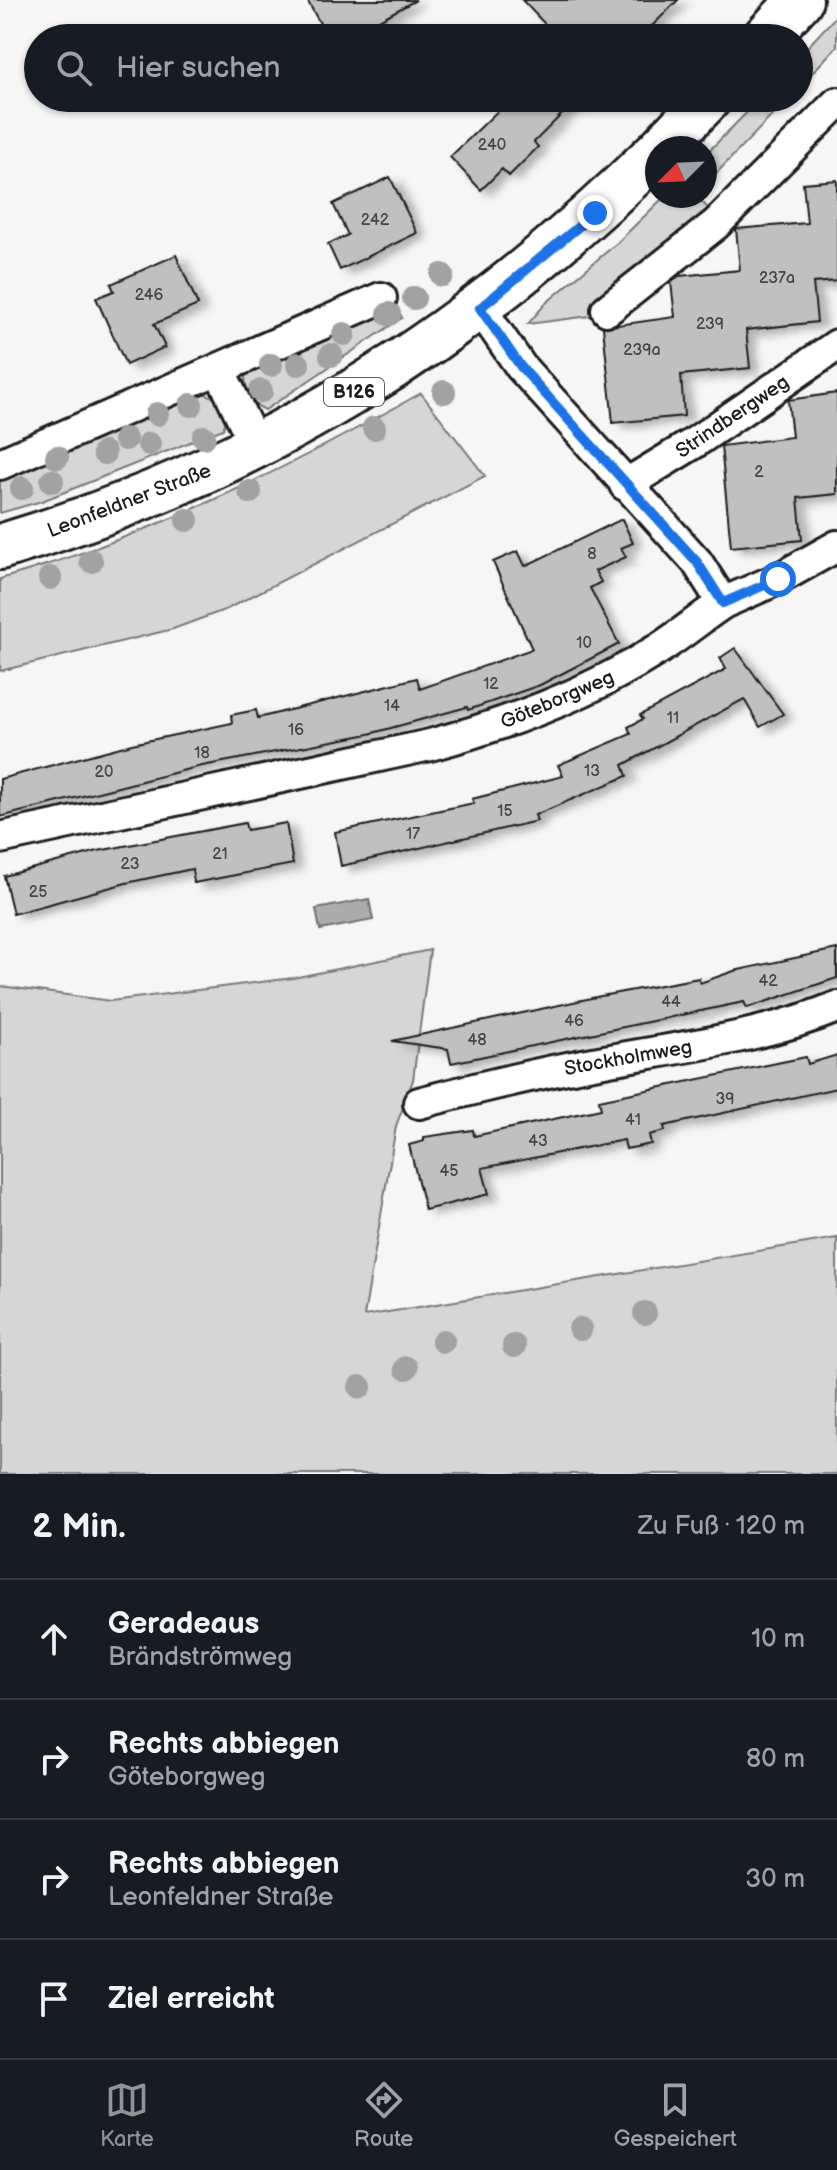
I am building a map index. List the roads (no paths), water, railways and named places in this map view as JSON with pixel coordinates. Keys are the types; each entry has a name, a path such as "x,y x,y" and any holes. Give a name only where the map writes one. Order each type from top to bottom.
{"main road":[{"path":"778,24 800,0"},
{"name":"Leonfeldner Straße","path":"672,136 696,112"},
{"name":"Leonfeldner Straße","path":"0,547 120,508 256,447 342,400 480,308 584,222 645,163"}],"street":[{"path":"607,310 716,224 837,103"},
{"path":"0,464 381,298"},
{"path":"480,308 521,367 697,562 723,603"},
{"name":"Strindbergweg","path":"625,485 694,443 837,345"},
{"path":"219,369 256,447"},
{"name":"Göteborgweg","path":"0,838 430,745 496,726 607,679 665,645 723,603 778,579 837,546"},
{"name":"Stockholmweg","path":"419,1103 564,1068 720,1040 837,1007"}]}
